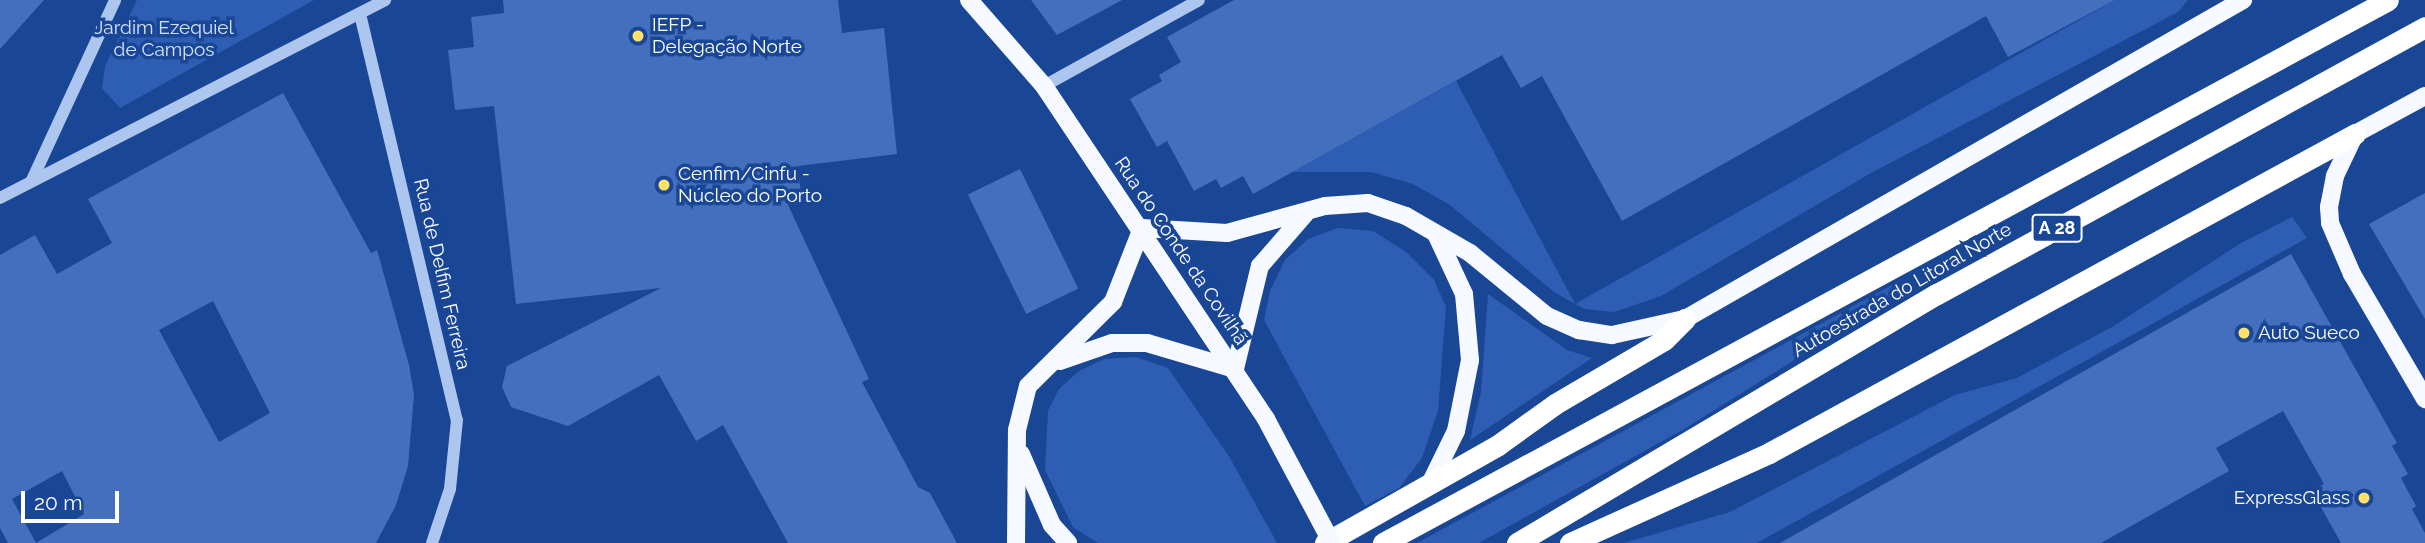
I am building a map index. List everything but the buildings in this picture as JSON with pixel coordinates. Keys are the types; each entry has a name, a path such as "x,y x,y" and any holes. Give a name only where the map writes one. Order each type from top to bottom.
{"highway":[{"name":"Autoestrada do Litoral Norte","path":"1383,543 2388,0"},
{"name":"Autoestrada do Litoral Norte","path":"1517,543 1937,294 2425,27"},
{"path":"1570,543 1769,453 2355,134"},
{"path":"1325,543 1498,445 1555,404 1664,340 1685,319"}],"main road":[{"name":"Rua do Conde da Covilhã","path":"969,0 1044,86 1142,228 1266,419 1332,543"},
{"path":"1016,543 1019,449 1017,430 1028,386 1043,368 1113,302 1142,228 1227,233 1347,202 1368,203 1406,216 1470,253 1548,316 1579,330 1612,335 1685,319 2243,0"},
{"path":"2425,96 2355,134 2334,176 2330,223 2352,274 2425,399"},
{"path":"1043,368 1084,350 1124,343 1174,349 1235,369 1260,266 1304,214"},
{"path":"1426,488 1444,462 1457,431 1470,360 1464,294 1436,234"},
{"path":"1019,449 1052,525 1068,543"}],"street":[{"path":"32,180 115,0"},
{"path":"0,198 385,0"},
{"path":"1044,86 1199,0"},
{"name":"Rua de Delfim Ferreira","path":"360,15 457,420 450,489 432,543"}],"green space":[{"name":"Jardim Ezequiel de Campos","path":"137,0 314,0 120,108 102,88 105,66"},
{"path":"2115,0 2188,0 2178,12 1871,173 1661,296 1614,312 1585,309 1575,304"},
{"path":"1456,81 1575,304 1554,292 1450,205 1413,184 1371,172 1292,172"},
{"path":"2292,217 2307,238 1757,543 1624,543 1730,512 1955,395 2017,378 2112,327 2241,243"},
{"path":"1338,228 1373,231 1406,252 1434,280 1446,307 1438,411 1422,458 1399,488 1365,506 1264,320 1270,291 1285,260 1308,239"},
{"path":"1896,283 1903,292 1684,429 1479,543 1417,543"},
{"path":"1488,294 1567,350 1592,358 1470,440 1481,392"},
{"path":"1136,357 1168,368 1230,458 1277,543 1098,543 1073,527 1045,470 1048,411 1059,389 1079,371 1104,359"}],"place":[{"name":"IEFP - Delegação Norte","path":"638,36"},
{"name":"Cenfim/Cinfu - Núcleo do Porto","path":"664,185"},
{"name":"Auto Sueco","path":"2244,333"},
{"name":"ExpressGlass","path":"2364,498"}]}
